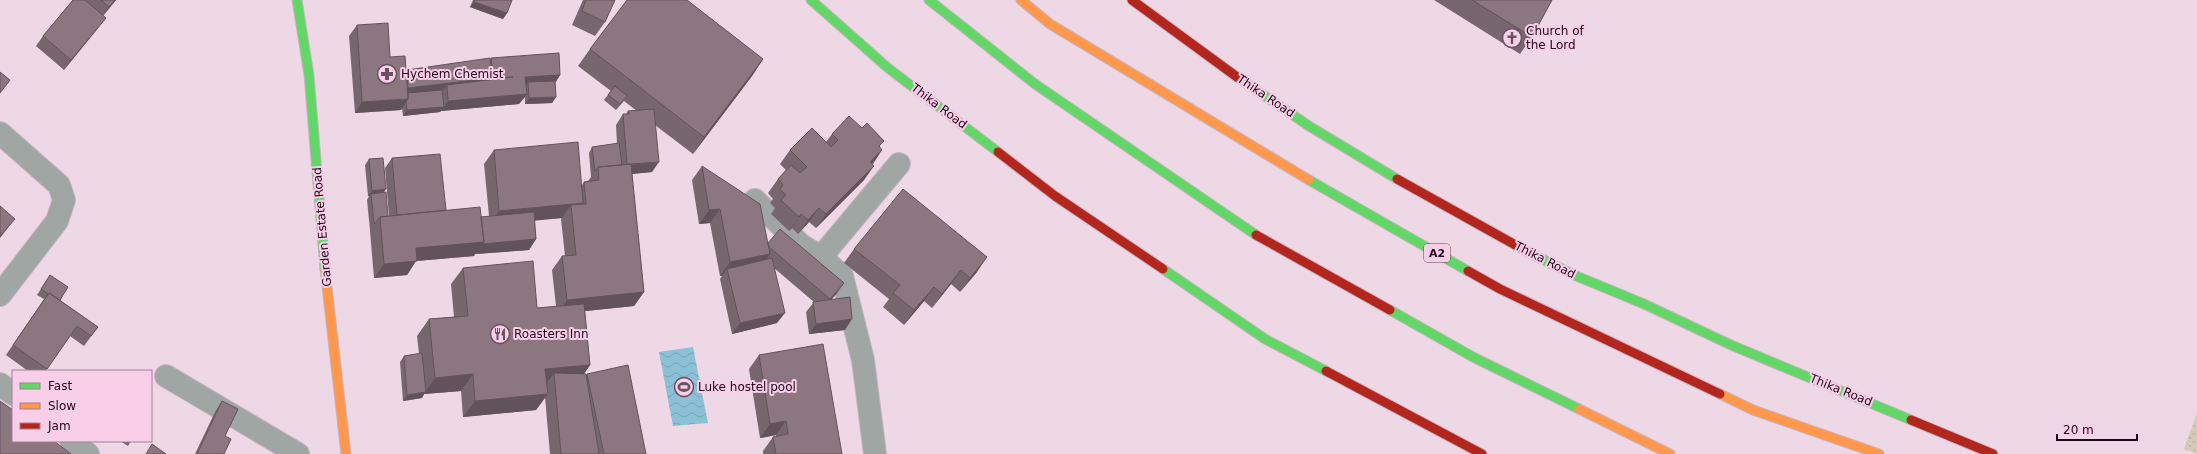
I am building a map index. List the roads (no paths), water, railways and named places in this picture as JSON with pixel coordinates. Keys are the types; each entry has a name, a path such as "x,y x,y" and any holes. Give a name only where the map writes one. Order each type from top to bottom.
{"main road":[{"name":"Garden Estate Road","path":"297,0 309,75 320,226 346,454"},
{"name":"Thika Road","path":"810,0 888,68 1054,196 1259,335 1482,454"},
{"path":"929,0 1035,84 1260,237 1473,357 1670,454"},
{"name":"A2","path":"1021,0 1050,24 1245,142 1500,289 1753,410 1879,454"},
{"name":"Thika Road","path":"1132,0 1208,57 1309,126 1410,187 1521,248 1574,275 1644,304 1731,345 1993,454"}],"street":[{"path":"0,133 59,185 64,200 57,221 0,295"},
{"path":"821,257 899,164"},
{"path":"755,200 801,245 821,257 842,276 863,360 875,454"},
{"path":"166,376 298,454"},
{"path":"0,384 12,393"},
{"path":"72,442 88,454"}],"water":[{"name":"Luke hostel pool","path":"693,347 708,423 673,426 659,352"}],"place":[{"name":"Church of the Lord","path":"1512,38"},
{"name":"Hychem Chemist","path":"387,74"},
{"name":"Roasters Inn","path":"500,334"},
{"name":"Luke hostel pool","path":"684,387"}]}
